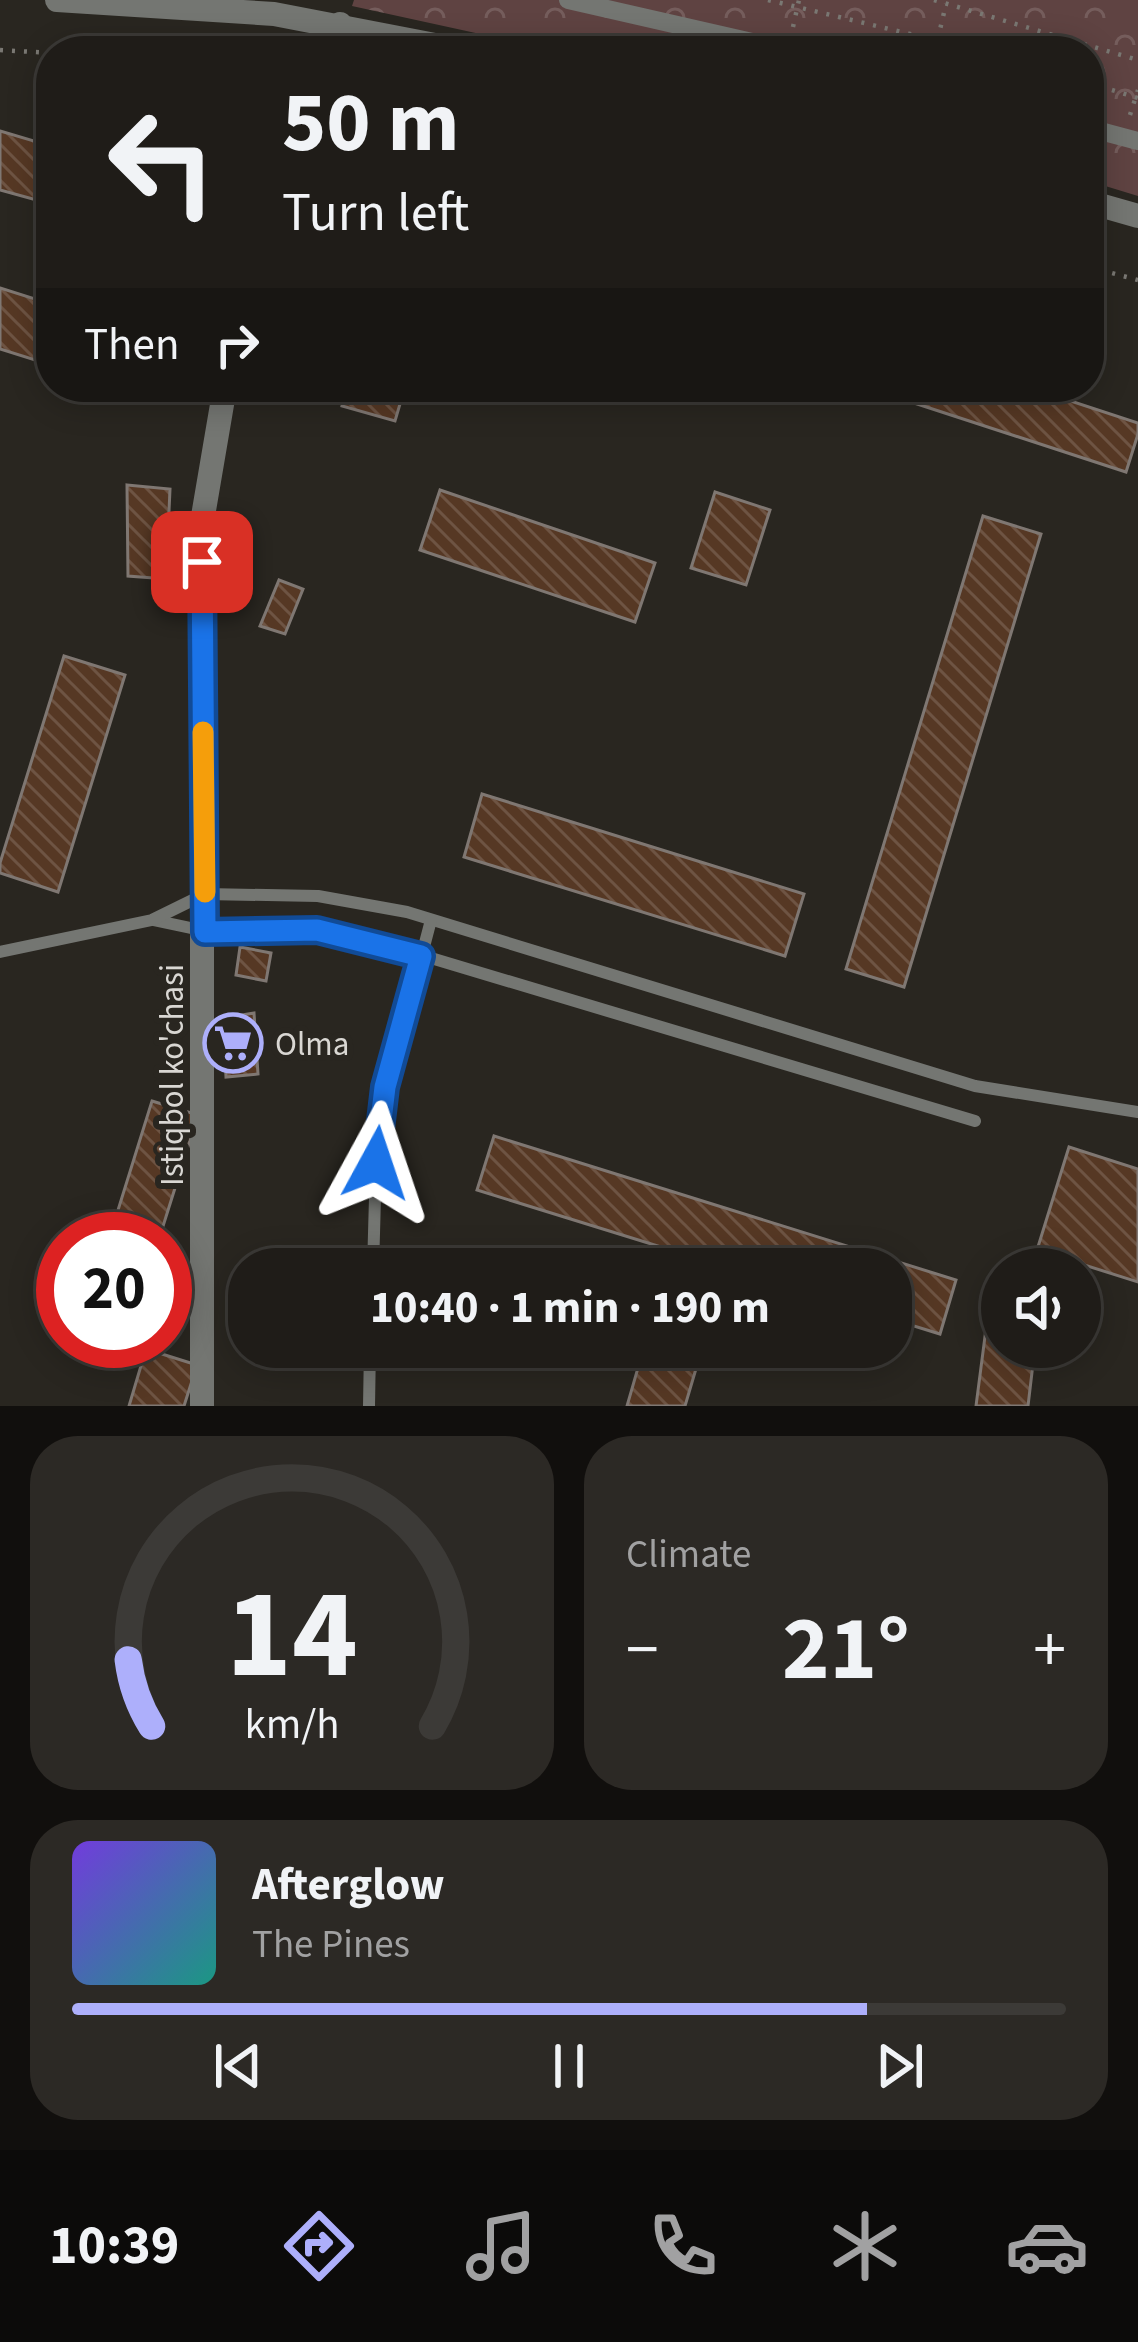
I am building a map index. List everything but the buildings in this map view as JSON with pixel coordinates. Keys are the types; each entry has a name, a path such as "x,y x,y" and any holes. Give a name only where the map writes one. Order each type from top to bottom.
{"street":[{"path":"57,0 274,14 396,36"},
{"path":"568,0 725,36"},
{"path":"336,36 340,24"},
{"path":"1104,132 1138,142"},
{"path":"1104,206 1138,216"},
{"name":"Istiqbol ko'chasi","path":"202,1406 202,522 222,402"}],"lane":[{"path":"0,952 152,920 205,894 318,896 431,920 975,1086 1138,1112"},
{"path":"152,920 205,932 317,930 421,956 975,1120"},
{"path":"374,1248 377,1126 431,920"},
{"path":"369,1406 370,1368"}],"path":[{"path":"767,0 798,3 930,36"},
{"path":"934,0 963,4 1049,36"},
{"path":"792,36 798,3"},
{"path":"938,36 946,3"},
{"path":"0,50 36,52"},
{"path":"1104,53 1138,60"},
{"path":"1104,88 1138,98"},
{"path":"1104,271 1138,280"}],"green space":[{"path":"354,0 1138,0 1138,196 1104,186 1104,36 489,36 352,6"}],"slow traffic":[{"path":"203,732 205,892"}],"place":[{"name":"Olma","path":"233,1043"}],"route":[{"path":"202,562 205,932 317,930 351,934 421,956 385,1087 376,1163"}]}
